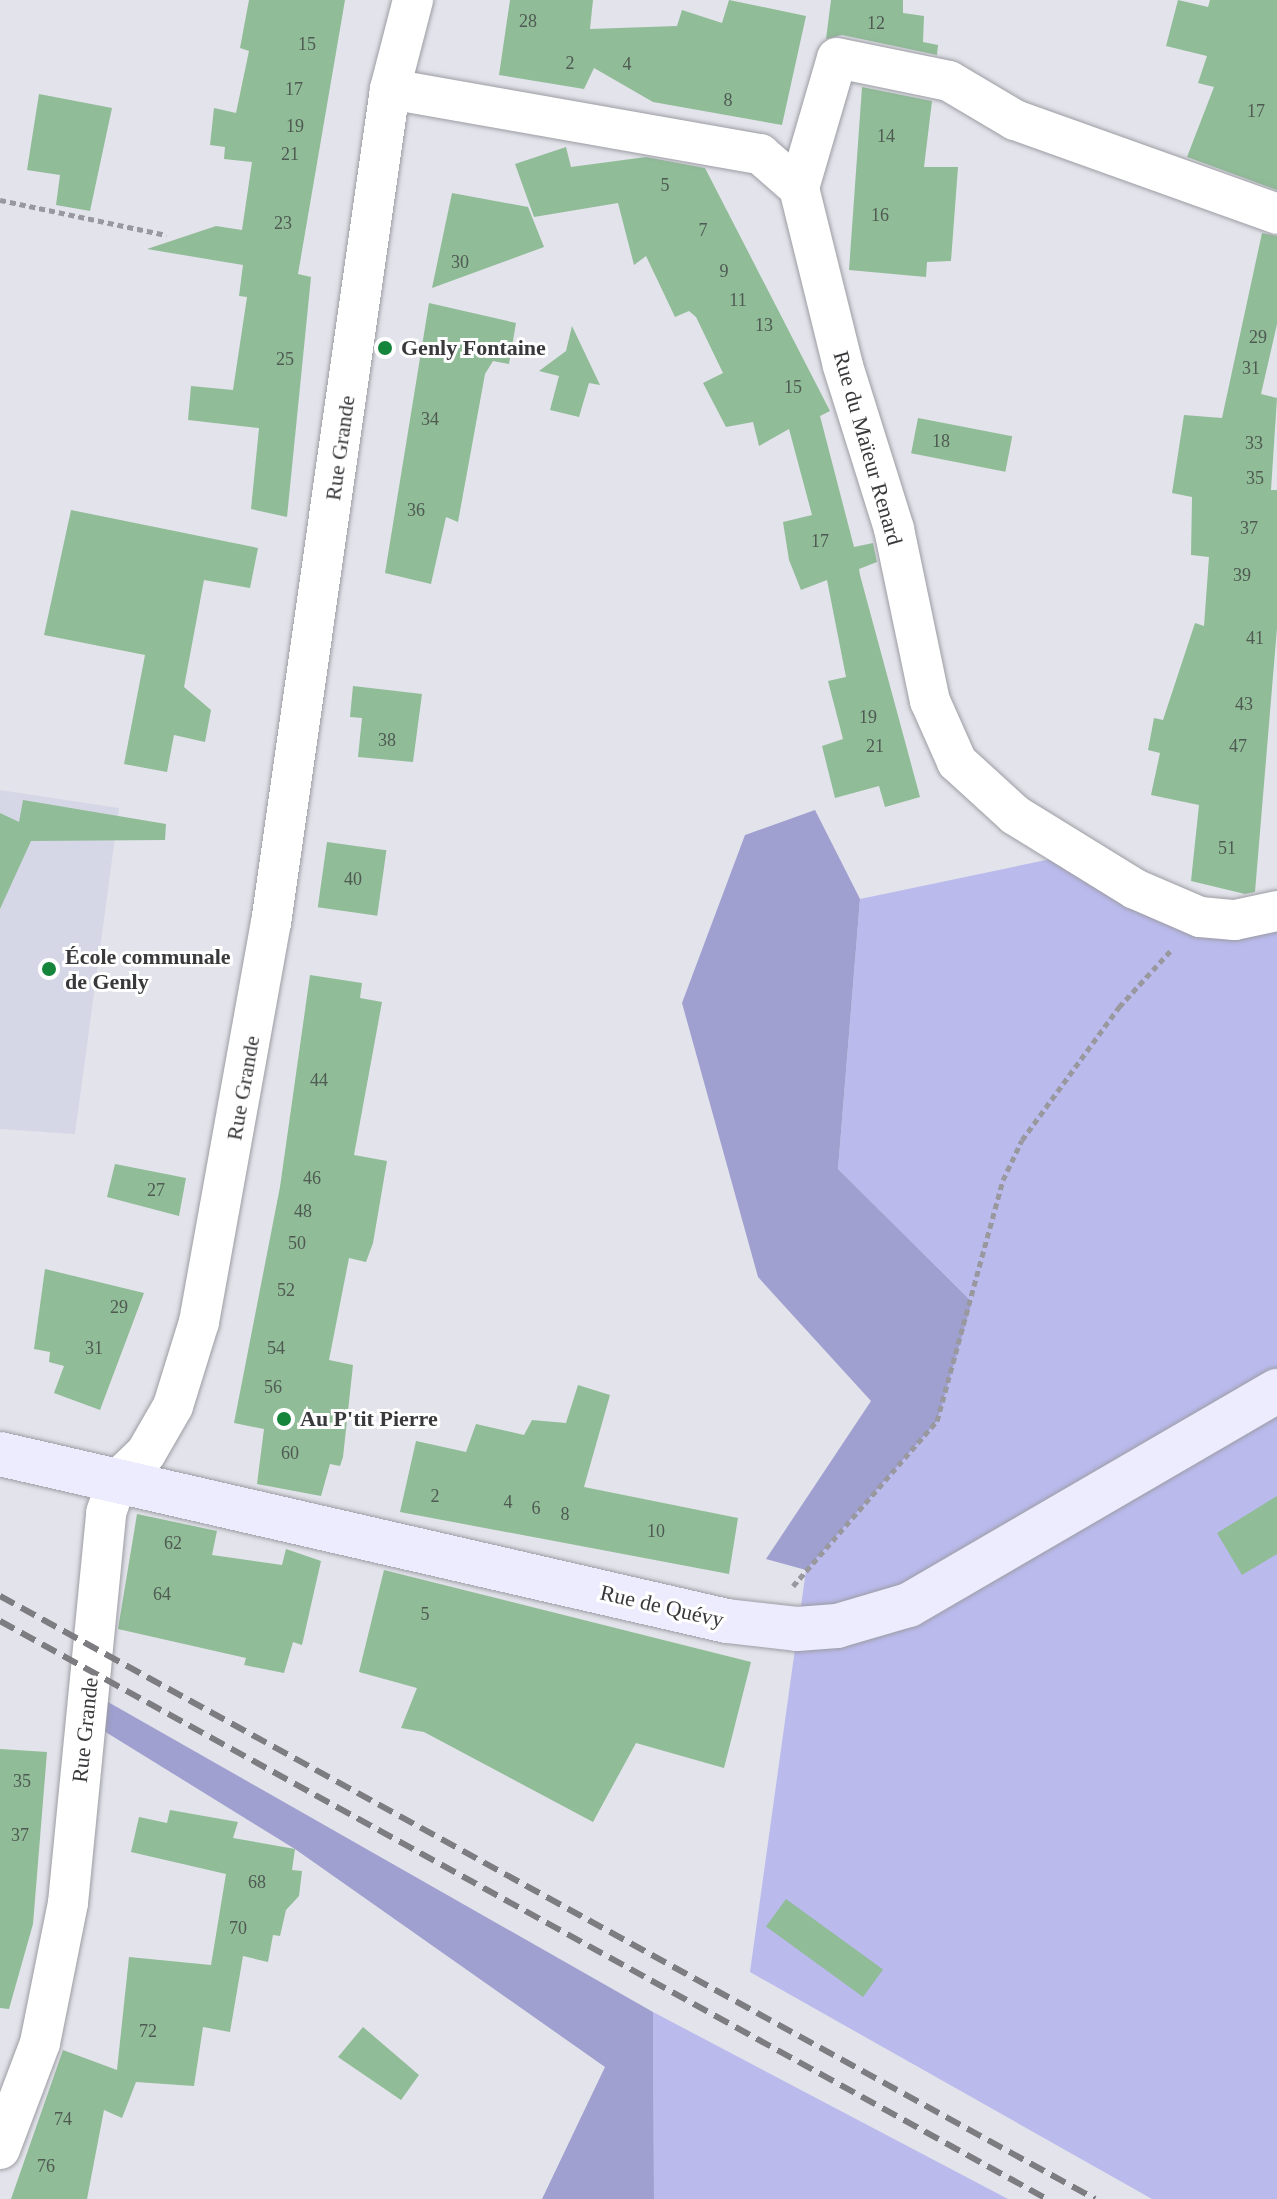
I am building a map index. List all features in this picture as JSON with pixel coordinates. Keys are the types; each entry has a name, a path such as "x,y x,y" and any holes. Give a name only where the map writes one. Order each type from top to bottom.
{"main road":[{"name":"Rue de Quévy","path":"0,1454 761,1627 837,1626 909,1605 1277,1391"}],"street":[{"name":"Rue Grande","path":"0,2149 40,2043 68,1903 106,1513 117,1481 146,1453 173,1406 199,1322 271,923 390,89 413,0"},
{"path":"390,89 760,154 799,188 837,58 949,81 1015,120 1277,214"},
{"name":"Rue du Maïeur Renard","path":"799,188 843,366 894,529 930,701 957,762 1015,815 1075,854 1200,917 1235,920 1277,911"}],"path":[{"path":"0,200 166,235"},
{"path":"761,1627 937,1421 1003,1180 1022,1140 1119,1007 1200,917"}],"shaded area":[{"name":"École communale de Genly","path":"0,790 119,808 75,1134 0,1129"},
{"path":"815,810 860,899 838,1169 972,1302 937,1421 806,1570 766,1559 871,1401 758,1277 682,1003 745,835"},
{"path":"1075,854 1135,889 1277,911 1277,2199 1152,2199 750,1972 806,1570 936,1421 972,1302 838,1169 860,899"},
{"path":"94,1694 653,2012 654,2199 542,2199 605,2067 295,1849 91,1723"},
{"path":"653,2012 1008,2199 654,2199"}],"building":[{"path":"249,0 345,0 298,274 311,277 287,517 251,509 259,428 188,420 191,386 233,390 247,297 239,296 243,265 147,249 216,226 242,230 252,162 224,159 225,147 210,145 214,108 236,113 249,51 240,48"},
{"path":"510,0 593,0 590,29 677,26 682,10 722,23 729,0 806,16 782,125 653,102 594,68 584,89 499,75"},
{"path":"831,0 903,0 903,13 924,16 923,42 938,45 937,55 842,35 826,39"},
{"path":"1178,0 1208,7 1210,0 1277,0 1277,190 1187,157 1214,87 1198,83 1207,56 1166,46"},
{"path":"862,87 932,101 924,167 958,167 951,261 927,262 926,277 849,270"},
{"path":"39,94 112,108 90,211 56,205 60,175 27,170"},
{"path":"566,147 571,167 646,157 705,168 830,411 820,416 854,547 873,543 877,562 859,569 860,575 920,797 885,807 879,786 835,798 822,746 843,739 828,681 846,677 827,580 801,590 789,560 783,522 812,515 789,429 759,446 753,422 726,427 703,383 723,373 696,317 689,311 675,317 646,256 634,265 618,203 534,217 515,164"},
{"path":"452,193 528,207 544,247 432,288"},
{"path":"1262,233 1277,236 1277,324 1261,394 1277,398 1271,490 1277,490 1277,628 1255,892 1245,894 1191,881 1199,805 1151,795 1160,753 1148,750 1154,718 1163,720 1195,623 1204,626 1209,557 1191,555 1192,497 1172,493 1184,415 1222,418"},
{"path":"429,303 516,323 509,364 493,361 485,374 458,522 446,517 431,584 385,573"},
{"path":"572,326 600,385 589,383 579,417 550,410 559,376 539,371 566,351"},
{"path":"918,418 1012,436 1005,472 911,453"},
{"path":"71,510 258,548 250,588 204,580 184,687 211,710 205,742 174,735 167,772 124,764 145,655 44,635"},
{"path":"353,686 422,694 413,762 358,757 362,718 350,717"},
{"path":"23,800 166,824 165,840 31,841 0,909 0,813 19,822"},
{"path":"327,842 386,850 377,916 318,907"},
{"path":"310,975 362,983 360,998 382,1002 354,1155 387,1161 373,1243 366,1262 349,1258 329,1360 353,1365 343,1457 340,1466 330,1464 321,1496 257,1484 264,1429 234,1423 280,1187"},
{"path":"115,1164 186,1178 179,1216 107,1197"},
{"path":"45,1269 144,1293 100,1410 54,1393 64,1366 49,1362 50,1352 34,1349"},
{"path":"578,1385 610,1395 584,1487 738,1518 729,1574 400,1512 416,1441 466,1452 476,1424 524,1435 532,1420 566,1423"},
{"path":"1277,1496 1277,1554 1242,1575 1217,1533"},
{"path":"137,1514 217,1531 212,1555 282,1565 286,1549 321,1561 302,1645 293,1642 284,1673 244,1665 246,1658 118,1629"},
{"path":"384,1570 751,1662 724,1768 636,1743 593,1822 424,1732 401,1728 417,1688 359,1672"},
{"path":"0,1749 47,1752 33,1924 9,2009 0,2008"},
{"path":"170,1810 238,1822 233,1838 295,1849 292,1870 302,1871 299,1896 286,1910 280,1936 273,1935 268,1962 243,1956 230,2032 203,2027 194,2086 136,2082 122,2118 104,2110 87,2199 11,2199 63,2050 117,2070 129,1957 211,1965 226,1874 131,1852 139,1817 167,1823"},
{"path":"786,1899 883,1970 863,1997 766,1927"},
{"path":"363,2027 419,2075 401,2100 338,2057"}],"railway":[{"path":"0,1596 1095,2199"},
{"path":"0,1621 1047,2199"}],"place":[{"name":"Genly Fontaine","path":"385,348"},
{"name":"École communale de Genly","path":"49,969"},
{"name":"Au P'tit Pierre","path":"284,1419"}]}
